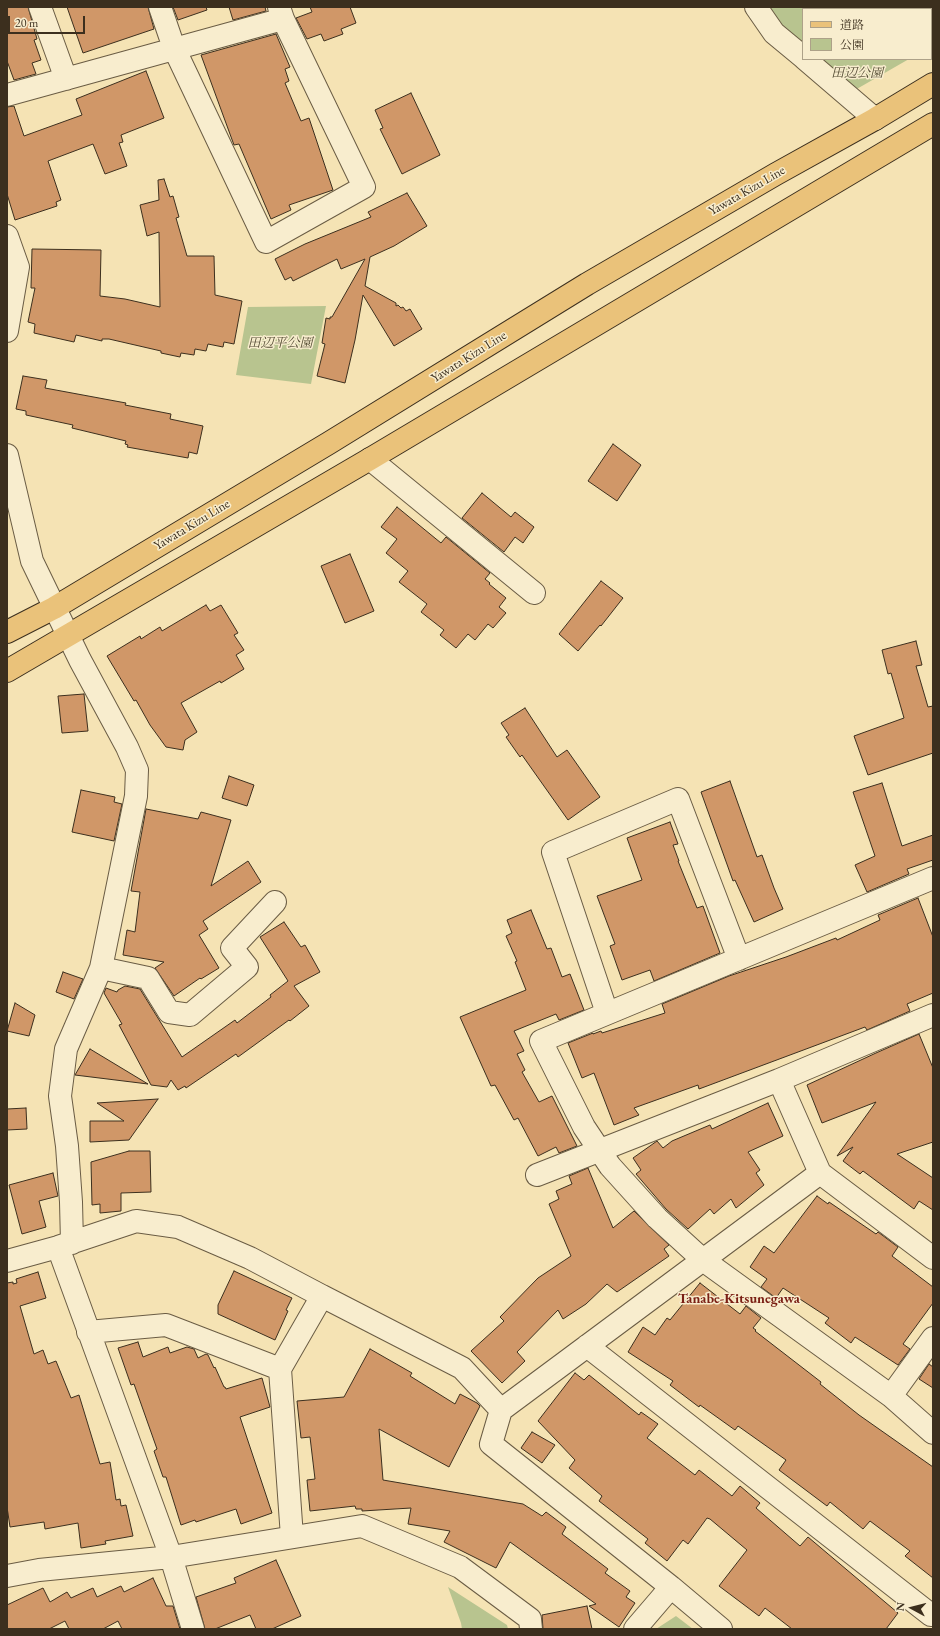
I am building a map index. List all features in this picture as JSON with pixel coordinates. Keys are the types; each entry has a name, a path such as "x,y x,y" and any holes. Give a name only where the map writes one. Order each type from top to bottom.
{"main road":[{"name":"Yawata Kizu Line","path":"7,632 54,608 328,443 587,284 769,178 875,119 933,84"},
{"path":"7,670 68,636 370,459 933,124"}],"street":[{"path":"40,7 66,79"},
{"path":"7,95 174,48 281,13 364,187 266,242 174,48 160,7"},
{"path":"756,7 774,32 802,56"},
{"path":"806,60 875,119"},
{"path":"7,236 18,267 7,331"},
{"path":"7,455 32,562 68,636 127,747 137,770 136,796 101,968 66,1049 60,1096 68,1146 70,1188 65,1245 88,1332 171,1557 193,1629"},
{"path":"370,459 534,593"},
{"path":"607,1013 552,852 678,799 739,958"},
{"path":"933,879 541,1041 584,1126 610,1166 657,1218 703,1260 891,1396 933,1433"},
{"path":"101,968 148,978 169,1012 190,1015 247,967 232,948 275,902"},
{"path":"537,1175 779,1080 933,1015"},
{"path":"779,1080 820,1173 933,1258"},
{"path":"721,1629 672,1587 491,1444 501,1410 820,1173"},
{"path":"7,1261 65,1245 136,1221 178,1227 250,1258 462,1368 501,1410"},
{"path":"292,1537 280,1369 322,1296"},
{"path":"88,1332 166,1325 280,1369"},
{"path":"891,1396 933,1338"},
{"path":"587,1346 928,1619"},
{"path":"7,1576 40,1570 171,1557 362,1526 460,1567 530,1619 531,1629"},
{"path":"635,1629 672,1587"}],"green space":[{"name":"田辺公園","path":"769,7 933,7 932,46 932,8 802,8 802,45 787,33"},
{"name":"田辺公園","path":"819,60 907,60 855,90"},
{"name":"田辺平公園","path":"326,306 311,384 236,375 248,307"},
{"path":"448,1587 507,1625 508,1629 462,1629"},
{"path":"676,1616 693,1629 656,1629"}],"building":[{"path":"7,7 28,7 37,39 34,40 41,60 32,63 36,74 14,80 7,61"},
{"path":"67,7 148,7 154,29 83,53"},
{"path":"173,7 206,7 207,10 178,20"},
{"path":"229,7 265,7 266,11 233,20"},
{"path":"310,7 350,7 356,23 341,29 343,34 324,41 321,34 307,39 296,18 312,12"},
{"path":"276,34 290,67 285,69 289,81 285,83 301,121 309,118 333,190 289,205 291,210 271,219 239,144 234,145 201,55"},
{"path":"146,71 164,118 121,135 123,142 119,143 127,166 105,174 93,144 48,161 61,200 56,202 57,206 15,220 7,194 7,107 14,106 24,136 82,115 76,99"},
{"path":"411,93 440,155 402,174 380,129 383,128 375,110"},
{"path":"164,179 170,197 173,196 179,217 176,218 187,256 214,256 215,295 242,301 234,344 224,342 223,347 208,344 206,351 195,349 194,355 181,353 180,357 109,339 102,339 102,341 76,335 74,342 34,333 35,324 28,322 35,288 31,288 32,249 101,250 100,296 125,299 160,307 159,232 147,236 140,205 159,200 158,180"},
{"path":"407,193 427,226 394,246 370,257 365,286 396,303 396,306 398,305 401,308 403,307 406,311 410,309 422,329 394,346 363,295 345,383 317,376 325,344 322,343 326,318 330,319 330,317 332,317 365,259 341,269 337,259 293,281 291,277 285,280 275,259 305,244 371,217 368,212"},
{"path":"23,376 47,380 45,388 126,403 125,405 171,414 170,419 203,426 197,454 189,452 188,458 127,447 128,445 125,444 126,441 72,428 73,425 26,415 26,411 16,409"},
{"path":"613,444 641,465 617,501 588,481"},
{"path":"482,493 511,517 515,512 534,527 523,543 515,537 504,552 462,518"},
{"path":"397,507 441,543 446,537 490,573 485,579 506,598 499,607 506,613 493,628 488,624 475,640 468,634 456,648 440,635 444,630 421,612 427,604 399,582 408,571 386,553 397,539 381,527"},
{"path":"350,554 374,611 345,623 321,566"},
{"path":"601,581 623,598 601,626 600,625 578,651 559,634"},
{"path":"206,605 210,611 221,605 238,633 234,635 244,650 236,655 244,669 221,683 220,681 181,703 197,732 185,740 183,750 166,747 150,725 136,700 134,701 107,656 140,636 141,639 160,627 162,631"},
{"path":"916,641 922,665 916,666 928,707 933,706 933,753 868,775 854,736 904,718 891,673 888,674 882,650"},
{"path":"84,694 88,731 62,733 58,696"},
{"path":"525,708 557,757 567,750 600,797 568,820 522,755 520,757 506,737 509,735 501,723"},
{"path":"229,776 254,785 247,806 222,798"},
{"path":"730,781 757,857 762,855 783,909 754,922 735,880 733,881 701,792"},
{"path":"882,783 902,846 933,835 933,860 907,869 909,874 867,892 855,865 875,856 853,792"},
{"path":"81,790 115,797 114,802 122,804 114,841 72,832"},
{"path":"146,809 198,819 201,812 231,820 211,886 248,861 261,882 203,921 208,929 199,935 219,968 201,979 200,978 174,996 155,968 164,962 123,955 127,930 135,932 140,892 131,891"},
{"path":"670,822 678,844 673,845 678,861 697,908 703,906 720,953 654,981 650,970 622,980 610,946 615,944 597,896 642,880 627,838"},
{"path":"918,898 933,937 933,993 907,1004 910,1011 867,1030 865,1027 699,1089 698,1085 634,1108 639,1115 614,1125 594,1073 582,1078 568,1043 593,1033 601,1031 602,1033 665,1013 662,1004 729,976 836,938 837,940 880,920 878,915"},
{"path":"531,910 547,949 551,948 562,977 570,974 584,1010 559,1020 556,1014 514,1031 524,1051 517,1054 525,1070 522,1072 539,1102 552,1096 577,1146 559,1153 556,1147 538,1156 518,1118 514,1120 495,1085 491,1086 460,1017 526,990 515,962 517,961 506,936 512,933 507,920"},
{"path":"284,922 301,947 305,945 320,972 294,986 309,1006 238,1057 236,1054 186,1088 185,1086 178,1090 171,1080 167,1087 151,1085 119,1025 122,1024 104,993 106,988 117,992 125,986 140,989 182,1057 235,1020 237,1023 271,997 270,995 288,981 260,937"},
{"path":"63,972 83,979 74,999 56,992"},
{"path":"15,1003 35,1015 29,1036 7,1031"},
{"path":"919,1034 933,1068 933,1142 897,1154 933,1178 933,1210 919,1201 914,1209 863,1171 860,1174 843,1161 853,1147 837,1156 876,1102 822,1123 807,1085"},
{"path":"90,1049 148,1084 75,1075"},
{"path":"158,1099 129,1140 90,1142 90,1121 124,1121 97,1103"},
{"path":"768,1103 783,1136 748,1152 760,1170 756,1173 764,1185 736,1208 731,1199 714,1214 710,1209 688,1229 666,1209 636,1174 641,1170 633,1158 657,1141 663,1148 672,1141 710,1125 712,1129"},
{"path":"26,1108 27,1129 7,1130 7,1109"},
{"path":"129,1151 150,1151 151,1192 121,1193 121,1211 100,1213 100,1204 92,1205 91,1162"},
{"path":"588,1168 613,1228 634,1211 669,1245 664,1249 669,1256 617,1292 607,1284 586,1304 563,1319 558,1310 517,1352 525,1361 502,1383 471,1351 504,1321 500,1317 538,1278 571,1256 549,1204 559,1199 556,1191 572,1184 569,1176"},
{"path":"53,1173 58,1196 39,1201 46,1227 22,1234 9,1185"},
{"path":"817,1196 828,1204 829,1202 876,1234 878,1232 898,1247 892,1256 933,1287 933,1303 903,1344 910,1349 898,1365 855,1337 851,1343 825,1323 829,1318 783,1288 776,1298 761,1287 767,1279 750,1267 764,1246 774,1253"},
{"path":"234,1271 292,1298 275,1340 218,1314 218,1305"},
{"path":"38,1272 46,1298 20,1306 34,1354 43,1350 48,1364 56,1361 71,1398 79,1395 100,1464 110,1462 116,1500 120,1499 121,1506 126,1505 133,1536 105,1541 106,1544 81,1548 78,1523 45,1529 44,1522 10,1527 7,1507 7,1283 17,1283 16,1279"},
{"path":"700,1283 740,1314 746,1306 761,1318 753,1328 756,1330 755,1331 821,1382 820,1384 859,1415 933,1467 933,1578 905,1556 910,1551 870,1521 863,1529 830,1502 827,1506 779,1470 786,1460 738,1426 735,1430 700,1405 699,1407 670,1385 673,1381 628,1352 643,1327 655,1335 667,1318 670,1320"},
{"path":"138,1342 143,1357 168,1347 170,1353 187,1347 194,1349 198,1358 206,1354 208,1355 226,1389 262,1378 270,1407 240,1417 272,1513 241,1524 236,1509 196,1522 195,1520 181,1525 166,1477 163,1477 154,1451 157,1449 134,1384 131,1385 118,1348"},
{"path":"370,1349 412,1373 410,1376 455,1404 460,1394 480,1406 449,1467 379,1429 383,1480 523,1504 542,1516 546,1512 566,1527 562,1534 608,1569 605,1573 630,1591 626,1597 635,1603 619,1627 589,1606 596,1604 510,1542 496,1568 444,1542 450,1531 408,1524 411,1508 362,1511 362,1509 356,1509 355,1506 310,1511 307,1480 315,1479 310,1437 301,1438 297,1401 344,1397"},
{"path":"929,1364 933,1367 933,1388 919,1379"},
{"path":"575,1373 584,1380 589,1375 639,1415 641,1412 658,1424 647,1438 695,1475 699,1470 732,1496 740,1486 760,1503 756,1508 800,1546 808,1537 898,1613 886,1629 792,1629 765,1608 759,1616 719,1586 747,1550 710,1519 707,1518 688,1544 683,1540 667,1561 645,1543 648,1539 599,1501 602,1496 569,1468 575,1460 538,1421"},
{"path":"532,1432 555,1445 542,1463 521,1448"},
{"path":"276,1560 301,1616 272,1629 256,1629 250,1615 215,1629 205,1629 196,1597 236,1583 234,1578"},
{"path":"153,1578 166,1606 173,1606 180,1629 122,1629 118,1621 103,1629 69,1629 65,1621 49,1629 7,1629 7,1605 43,1588 50,1602 67,1592 71,1598 93,1588 97,1597 121,1586 124,1592"},
{"path":"587,1606 592,1629 543,1629 542,1615"}],"district":[{"name":"Tanabe-Kitsunegawa","path":"739,1299"}]}
